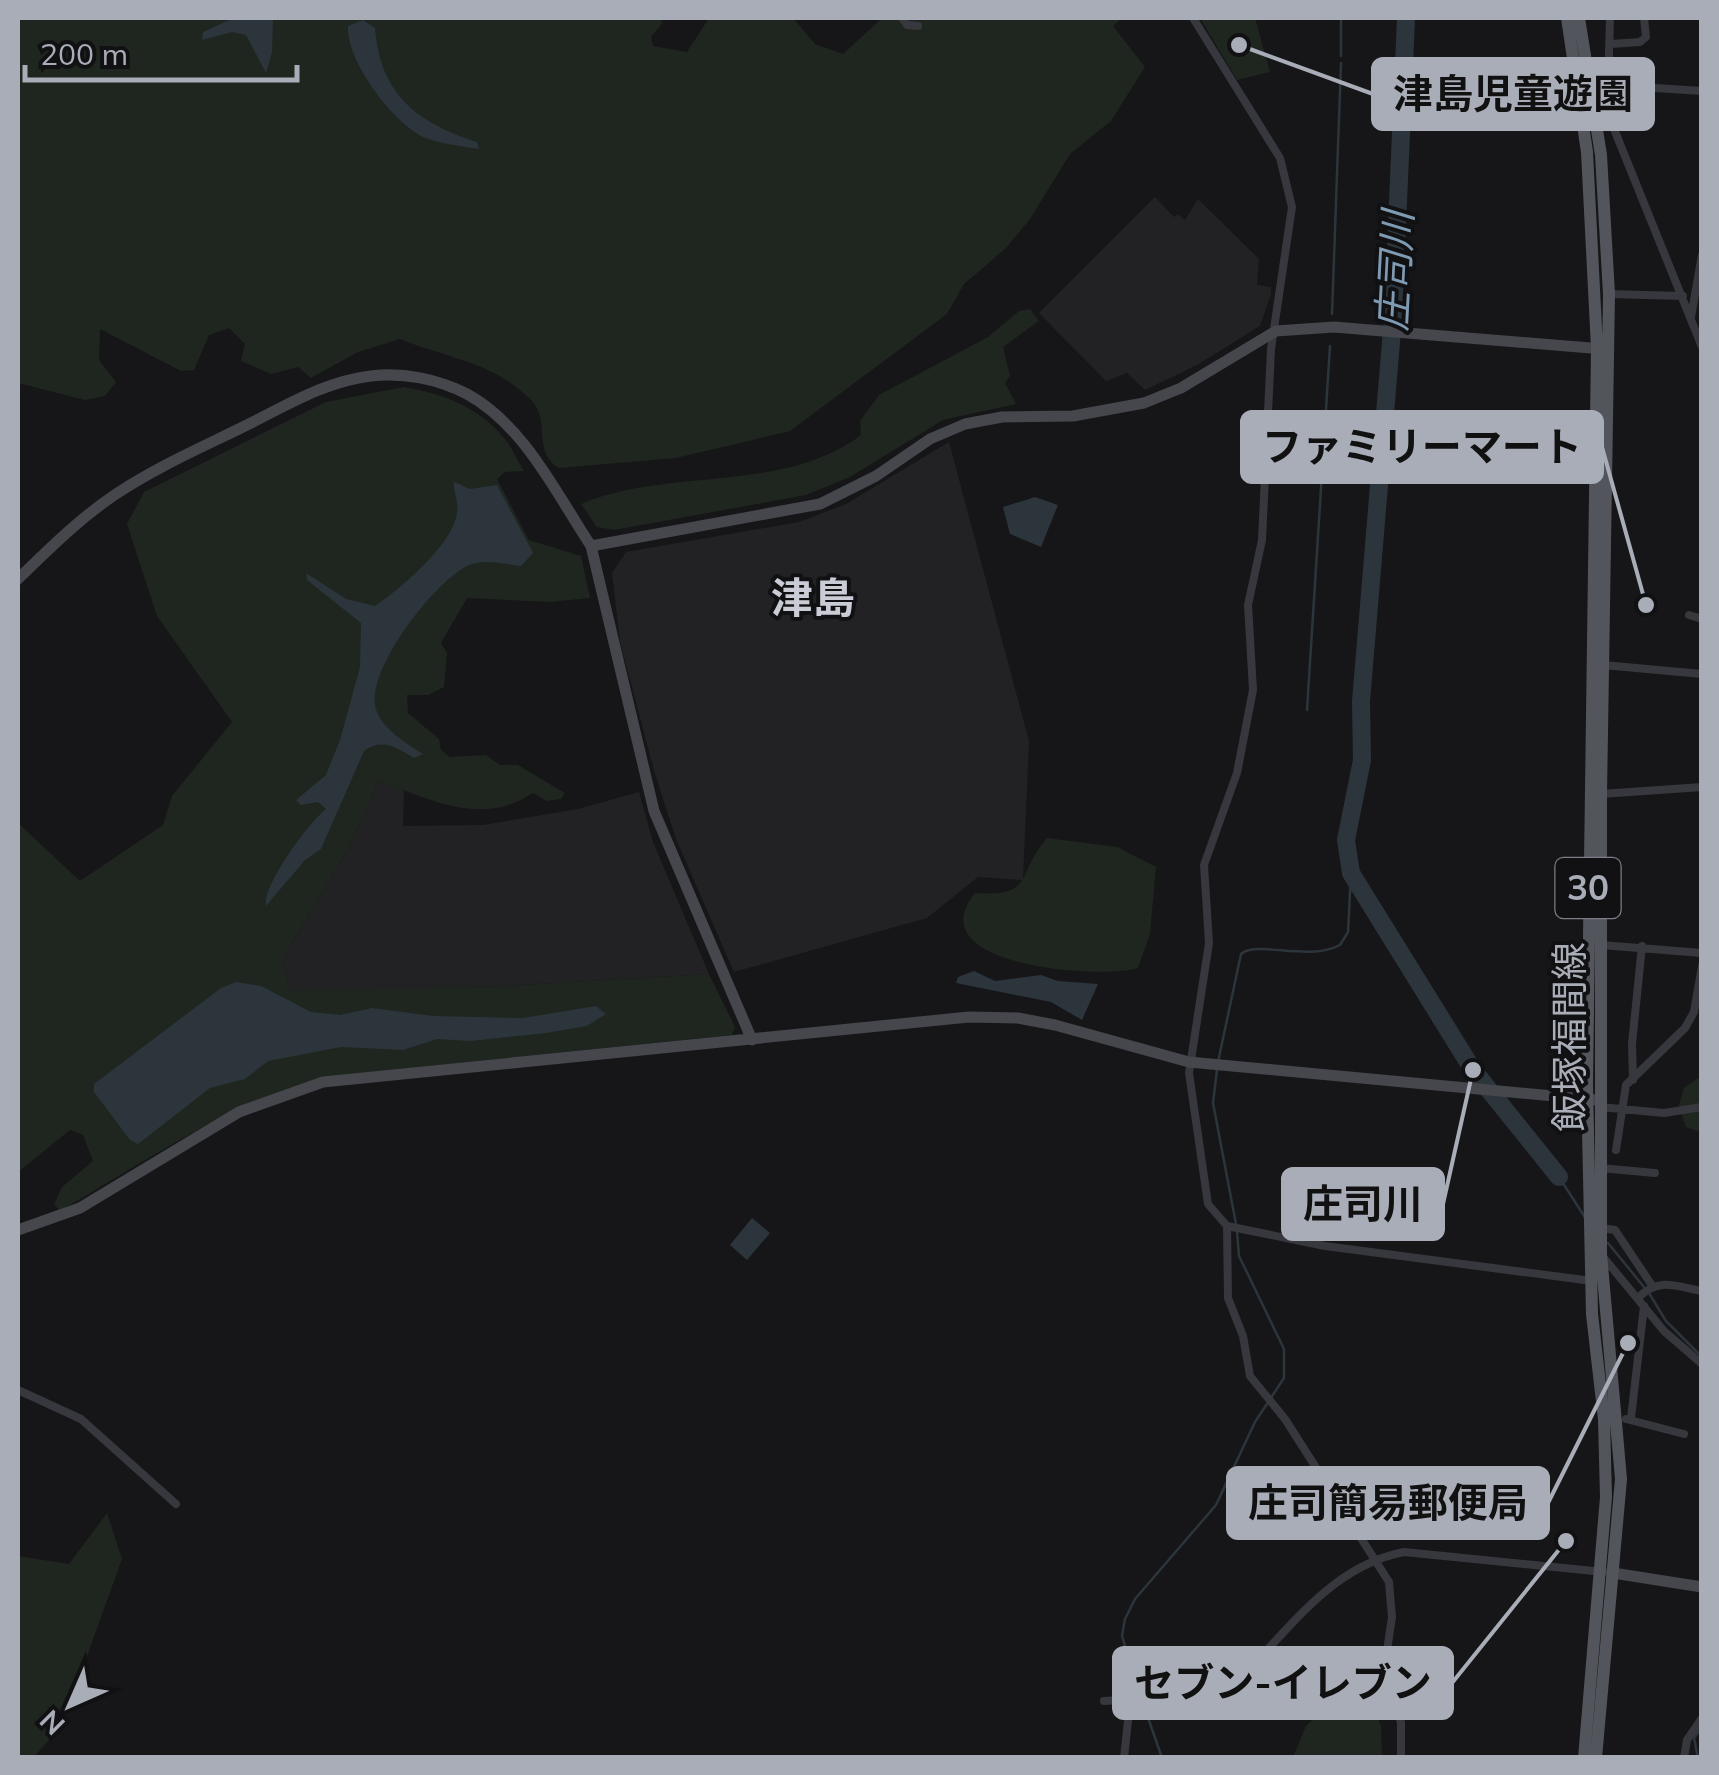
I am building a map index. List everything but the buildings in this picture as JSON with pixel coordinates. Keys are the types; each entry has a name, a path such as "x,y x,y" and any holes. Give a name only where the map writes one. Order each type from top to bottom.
{"main road":[{"name":"飯塚福間線","path":"1567,18 1589,170 1603,348 1596,1102 1601,1254 1596,1282 1624,1419 1621,1479 1584,1758"},
{"name":"飯塚福間線","path":"1579,18 1601,155 1609,294 1603,348 1596,1102 1596,1282 1607,1460 1607,1572 1596,1758"}],"street":[{"path":"902,18 907,25 918,26"},
{"path":"1194,18 1287,173 1292,207 1276,332 1262,540 1248,605 1253,690 1236,773 1204,865 1208,942 1189,1062 1208,1204 1227,1226 1325,1246 1596,1282"},
{"path":"1610,18 1608,85 1612,124 1702,348"},
{"path":"1610,44 1640,42 1646,37 1644,18"},
{"path":"1608,85 1702,91"},
{"path":"1475,90 1580,94"},
{"path":"1601,155 1622,153"},
{"path":"1691,317 1702,256"},
{"path":"1609,294 1683,296"},
{"path":"589,542 820,504 876,476 930,439 965,424 1002,417 1073,416 1144,402 1182,388 1276,332 1312,327 1603,348"},
{"path":"18,578 87,514 140,479 336,382 402,375 432,380 466,394 496,414 522,442 589,542 654,811 752,1040"},
{"path":"1689,615 1702,619"},
{"path":"1603,665 1702,674"},
{"path":"1600,794 1702,787"},
{"path":"1600,945 1702,953"},
{"path":"1633,1080 1632,1044 1642,946"},
{"path":"1616,1150 1626,1085 1685,1028 1694,1012 1702,966"},
{"path":"18,1230 80,1208 238,1112 323,1082 969,1017 1018,1018 1189,1062 1596,1102 1621,1110 1664,1112 1702,1107"},
{"path":"1600,1168 1655,1174"},
{"path":"1227,1226 1228,1298 1244,1336 1250,1376 1285,1419 1374,1558 1392,1594 1386,1656 1402,1723 1401,1758"},
{"path":"1601,1228 1615,1230 1651,1284 1702,1292"},
{"path":"1601,1254 1702,1364"},
{"path":"1651,1284 1641,1302 1624,1419 1684,1434"},
{"path":"18,1390 81,1418 176,1504"},
{"path":"1104,1701 1223,1693 1320,1594 1374,1558 1404,1552 1607,1572 1702,1587"},
{"path":"1124,1758 1130,1702"},
{"path":"1684,1758 1688,1740 1702,1718"}],"shaded area":[{"path":"18,18 658,18 663,22 651,37 653,46 687,52 709,18 793,18 815,44 843,54 882,18 1122,18 1113,26 1145,67 1111,121 1070,154 1030,219 1006,248 964,284 947,314 790,431 676,458 559,468 546,454 537,408 516,387 469,362 400,339 358,352 311,378 298,367 271,374 241,361 245,344 229,328 209,335 194,370 181,371 100,329 99,360 116,382 105,396 85,400 18,383"},
{"path":"234,18 273,18 272,52 266,73 246,35 232,32 202,40 203,32"},
{"path":"1200,18 1255,18 1270,72 1237,80"},
{"path":"363,20 375,28 385,71 406,103 437,126 477,142 479,149 426,138 387,106 363,73 349,40 348,26"},
{"path":"1155,197 1174,217 1178,214 1185,220 1198,199 1259,259 1257,285 1271,287 1271,294 1260,326 1197,365 1145,390 1127,373 1106,381 1039,313"},
{"path":"1030,309 1039,321 1003,347 1010,376 1005,383 1016,404 943,420 850,477 806,495 614,530 597,527 581,504 650,486 761,473 830,453 861,435 860,421 879,395 988,337 1019,311"},
{"path":"404,387 462,404 498,431 524,471 505,472 497,479 529,540 581,556 590,598 549,602 467,598 441,643 447,653 444,687 428,695 407,695 408,713 439,739 441,750 450,757 486,755 500,765 518,765 565,793 561,799 547,801 533,793 514,803 476,809 438,802 379,781 347,851 282,960 290,991 504,986 709,974 735,1027 732,1035 324,1077 221,1118 60,1211 54,1204 62,1187 93,1161 83,1135 70,1130 18,1172 18,823 80,881 163,825 172,796 232,722 157,616 127,524 144,492 326,402"},
{"path":"949,442 1029,741 1023,880 978,877 927,918 734,972 676,839 655,774 620,642 612,573 626,552 799,522 846,504"},
{"path":"454,482 470,489 497,485 533,553 521,566 487,562 467,566 420,609 390,654 375,696 377,712 385,725 423,754 414,758 383,745 364,751 321,849 305,860 266,906 279,870 298,840 326,809 318,802 301,805 296,800 326,775 360,667 361,623 307,580 306,573 346,599 375,606 411,577 446,538 457,512"},
{"path":"1035,497 1058,505 1041,547 1010,534 1003,507"},
{"path":"379,781 404,790 403,826 483,825 578,809 639,792 653,842 709,974 504,986 290,992 282,960 347,851"},
{"path":"1047,838 1117,847 1156,867 1150,934 1138,968 1088,972 1054,969 990,952 970,937 963,918 975,893 1016,887"},
{"path":"974,971 995,981 1041,975 1058,981 1098,984 1082,1020 1051,1002 956,983 958,977"},
{"path":"236,982 261,986 311,1012 340,1015 372,1008 433,1016 523,1018 596,1006 606,1014 587,1026 546,1033 471,1041 437,1039 403,1050 341,1047 268,1061 245,1079 210,1088 138,1144 130,1140 94,1092 94,1084 221,988"},
{"path":"1701,1076 1701,1132 1686,1127 1679,1106 1684,1088"},
{"path":"752,1218 770,1233 747,1260 730,1245"},
{"path":"107,1513 122,1559 62,1725 34,1757 18,1757 18,1556 69,1564"},
{"path":"1360,1673 1381,1726 1382,1757 1293,1757 1306,1726"}],"waterway":[{"path":"1341,18 1341,56"},
{"name":"庄司川","path":"1406,18 1393,318 1361,701 1362,760 1346,840 1351,873 1473,1070 1559,1177"},
{"path":"1332,314 1341,63"},
{"path":"1307,710 1330,346"},
{"path":"1218,1062 1241,954 1259,949 1313,952 1340,945 1348,932 1351,873"},
{"path":"1217,1070 1213,1103 1236,1224"},
{"path":"1559,1177 1586,1219"},
{"path":"1140,1695 1122,1636 1125,1619 1135,1599 1216,1505 1255,1422 1284,1378 1284,1349 1239,1256 1237,1232"},
{"path":"1608,1243 1644,1287"},
{"path":"1649,1293 1666,1321 1702,1357"},
{"path":"1143,1703 1162,1758"},
{"path":"1698,1758 1694,1738 1702,1727"}],"place":[{"name":"津島児童遊園","path":"1239,45"},
{"name":"ファミリーマート","path":"1646,605"},
{"name":"庄司川","path":"1473,1070"},
{"name":"庄司簡易郵便局","path":"1628,1343"},
{"name":"セブン-イレブン","path":"1566,1541"}],"district":[{"name":"津島","path":"813,598"}]}
